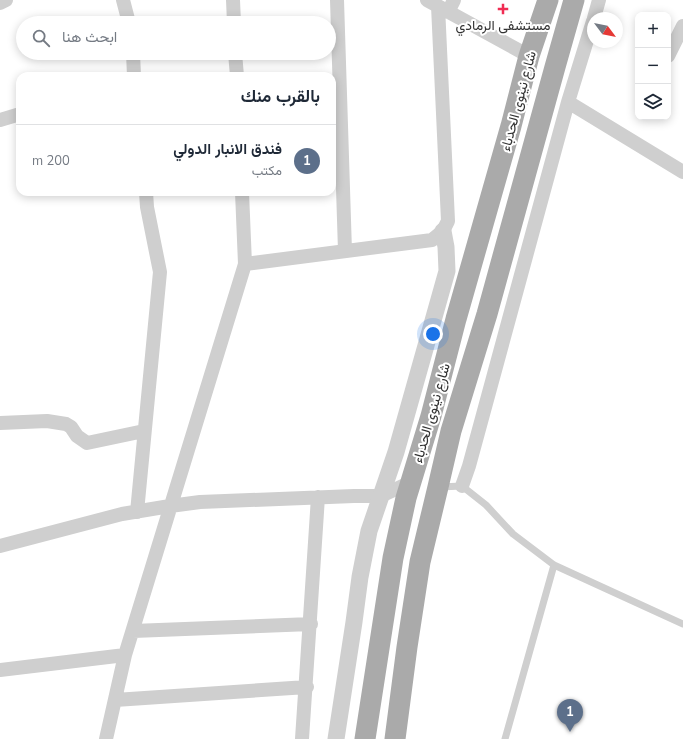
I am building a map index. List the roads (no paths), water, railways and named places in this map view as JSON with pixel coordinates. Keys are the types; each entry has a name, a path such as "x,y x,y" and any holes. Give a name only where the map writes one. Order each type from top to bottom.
{"main road":[{"name":"شارع نينوى الحدباء","path":"365,739 393,558 406,498 431,416 454,327 530,56 548,0"},
{"name":"شارع نينوى الحدباء","path":"395,739 420,562 451,430 487,314 574,0"}],"street":[{"path":"0,3 6,0"},
{"path":"123,0 128,16"},
{"path":"233,0 234,16"},
{"path":"337,0 346,251"},
{"path":"596,12 599,0"},
{"path":"245,264 432,240 443,231 448,221 442,4"},
{"path":"442,4 530,56"},
{"path":"671,50 683,26"},
{"path":"462,486 469,466 568,102 587,40"},
{"path":"133,60 134,72"},
{"path":"236,60 236,72"},
{"path":"568,102 683,172"},
{"path":"0,120 16,115"},
{"path":"137,512 160,272 147,196"},
{"path":"106,739 125,656 245,264 242,196"},
{"path":"336,739 360,577 369,531 396,452 447,271 446,247 443,231"},
{"path":"0,423 47,421 66,424 71,427 77,436 87,443 144,431"},
{"path":"0,546 122,514 170,506 200,502 381,496 411,482"},
{"path":"302,739 318,497"},
{"path":"133,631 310,624"},
{"path":"0,670 125,656"},
{"path":"115,700 306,686"}],"lane":[{"path":"438,487 462,486 486,505 513,534 554,565 683,624"},
{"path":"505,739 554,565"}],"place":[{"name":"مستشفى الرمادي","path":"503,9"},
{"name":"فندق الانبار الدولي","path":"570,732"}]}
